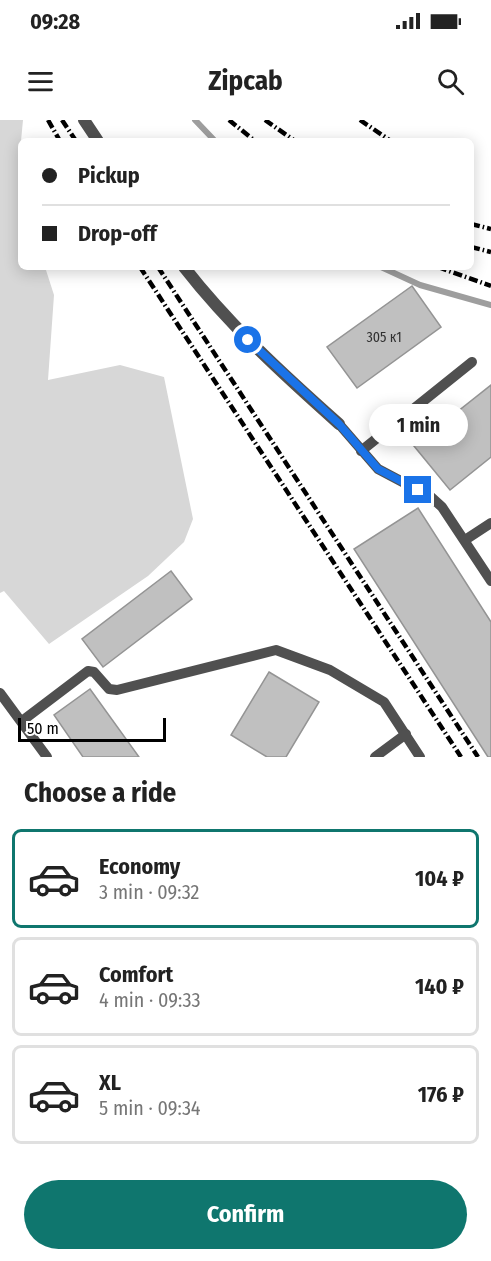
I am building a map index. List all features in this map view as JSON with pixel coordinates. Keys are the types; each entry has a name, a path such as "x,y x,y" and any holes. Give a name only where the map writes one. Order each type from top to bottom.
{"street":[{"path":"84,120 96,138"},
{"path":"186,270 204,293 264,357 339,424"}],"lane":[{"path":"361,451 472,362"},
{"path":"339,424 378,469 431,497 442,507 491,581"},
{"path":"465,540 491,523"},
{"path":"22,721 88,671 94,672 109,689 117,690 276,650 330,670 384,702 420,757"},
{"path":"0,693 47,757"},
{"path":"375,757 406,734"}],"shaded area":[{"path":"0,120 23,120 21,138 18,138 18,270 46,270 54,295 48,380 120,365 164,377 193,519 184,542 148,576 49,644 4,591 0,593"}],"building":[{"path":"412,286 441,327 357,388 327,347"},
{"path":"491,385 491,457 450,490 414,446"},
{"path":"418,508 491,622 491,757 488,757 354,549"},
{"path":"171,571 192,599 103,667 82,639"},
{"path":"269,672 319,702 286,757 267,757 231,735"},
{"path":"90,689 139,757 83,757 54,715"}],"waterway":[{"path":"195,120 212,138"},
{"path":"388,270 420,285 491,305"}],"railway":[{"path":"48,120 58,138"},
{"path":"62,120 74,138"},
{"path":"229,120 251,138"},
{"path":"265,120 291,138"},
{"path":"360,120 387,138"},
{"path":"474,225 491,229"},
{"path":"474,248 491,252"},
{"path":"142,270 461,757"},
{"path":"160,270 478,757"},
{"path":"446,270 491,286"}],"route":[{"path":"248,340 339,424 378,469 418,490"}]}
